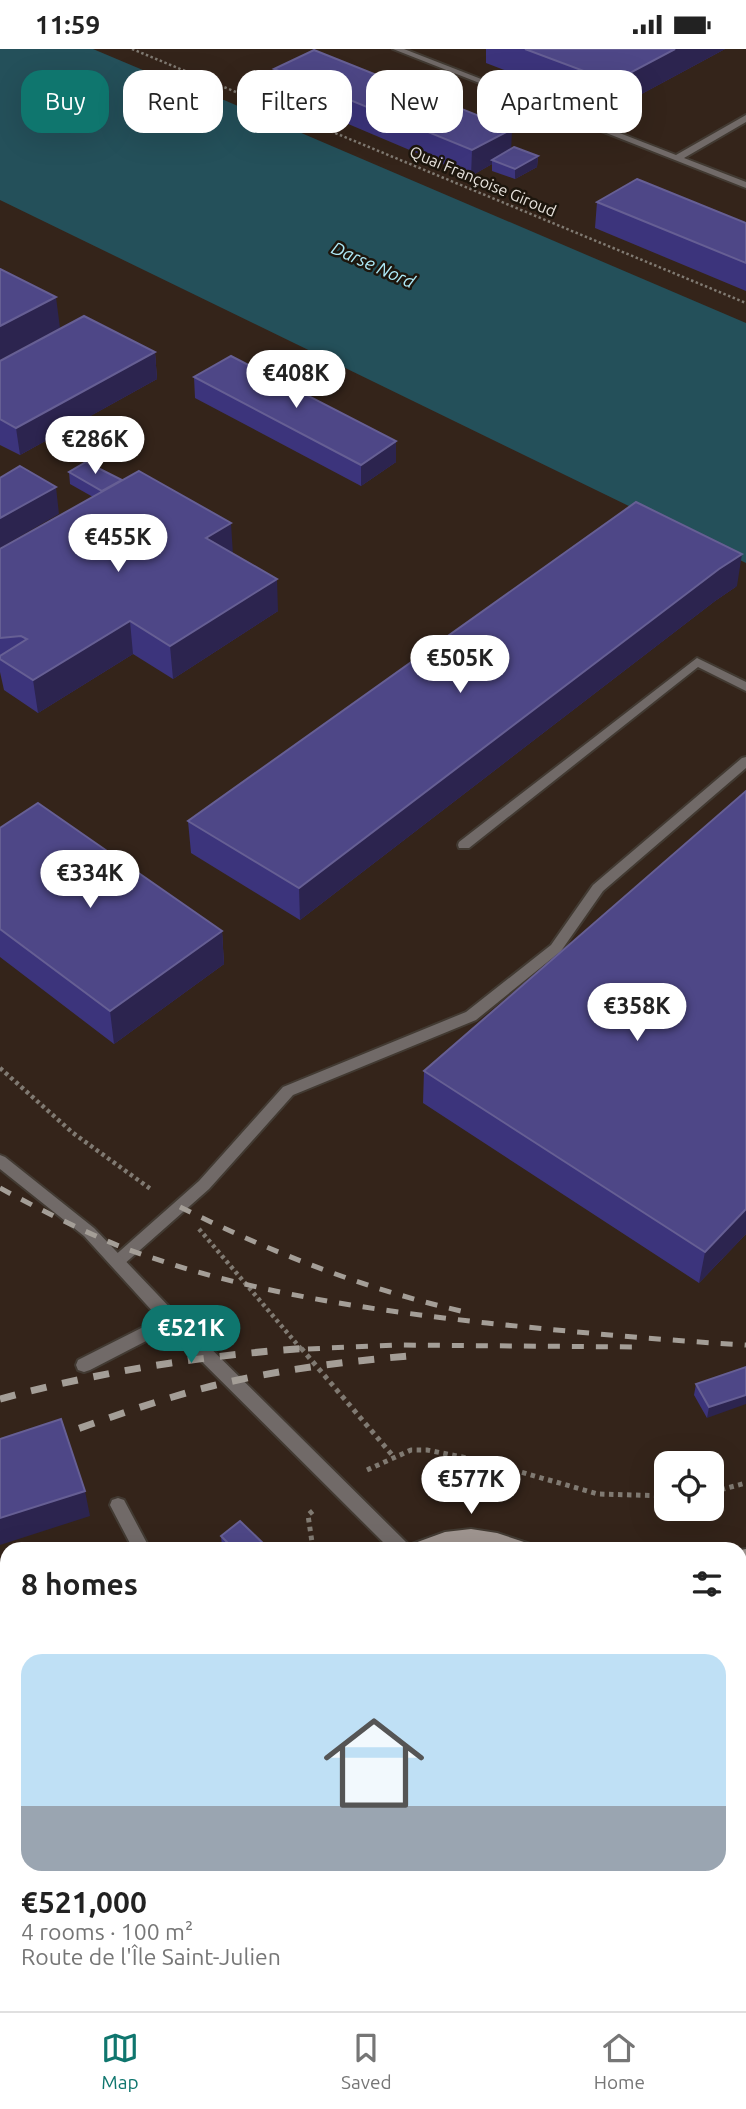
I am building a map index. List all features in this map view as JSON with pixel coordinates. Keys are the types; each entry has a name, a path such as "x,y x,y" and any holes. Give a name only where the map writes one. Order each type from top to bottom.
{"main road":[{"path":"434,1542 468,1535 507,1542"}],"street":[{"path":"397,49 746,185"},
{"path":"677,158 746,118"},
{"path":"464,845 697,661 746,687"},
{"path":"117,1262 204,1185 288,1091 471,1017 556,948 598,888 746,761"},
{"path":"0,1161 89,1232 171,1320 395,1542"},
{"path":"84,1365 171,1320"},
{"path":"118,1505 138,1542"}],"path":[{"name":"Quai Françoise Giroud","path":"132,49 746,303"},
{"path":"0,1068 56,1120 99,1154 180,1207 393,1456"},
{"path":"341,1488 393,1456 411,1450 427,1450 482,1461 598,1494 654,1496"},
{"path":"724,1489 746,1483"}],"shaded area":[{"path":"0,49 746,49 746,1542 0,1542"}],"water":[{"name":"Darse Nord","path":"0,49 93,49 143,70 123,70 123,133 223,133 224,100 237,106 237,133 301,133 746,323 746,563 0,200"}],"building":[{"path":"525,49 675,49 636,70 581,70"},
{"path":"314,50 366,71 366,107 352,101 352,70 274,69"},
{"path":"463,109 477,115 477,133 504,133 472,150 430,133 463,133"},
{"path":"514,147 538,156 515,169 492,160"},
{"path":"637,179 746,223 746,263 597,202"},
{"path":"0,269 56,297 0,326"},
{"path":"84,316 155,352 16,428 0,419 0,361"},
{"path":"231,356 396,441 361,465 194,377"},
{"path":"86,462 122,480 102,491 69,472"},
{"path":"20,466 56,487 0,518 0,478"},
{"path":"139,471 231,523 206,538 277,579 170,646 130,621 33,680 0,659 0,656 27,639 21,636 0,638 0,549"},
{"path":"636,502 742,554 299,888 188,821"},
{"path":"746,791 746,1209 705,1252 424,1071"},
{"path":"38,803 222,931 110,1011 0,929 0,828"},
{"path":"746,1367 746,1395 709,1407 696,1384"},
{"path":"61,1419 85,1491 0,1518 0,1439"},
{"path":"240,1521 262,1542 227,1542 221,1536"}],"railway":[{"path":"0,1188 119,1246 209,1275 301,1296 440,1318 584,1333 746,1345"},
{"path":"180,1207 249,1240 355,1281 465,1312"},
{"path":"291,1350 396,1345 638,1347"},
{"path":"291,1350 310,1348"},
{"path":"284,1350 291,1350"},
{"path":"0,1399 77,1380 154,1366 291,1350"},
{"path":"49,1439 171,1398 238,1380 315,1366 419,1355"}]}
